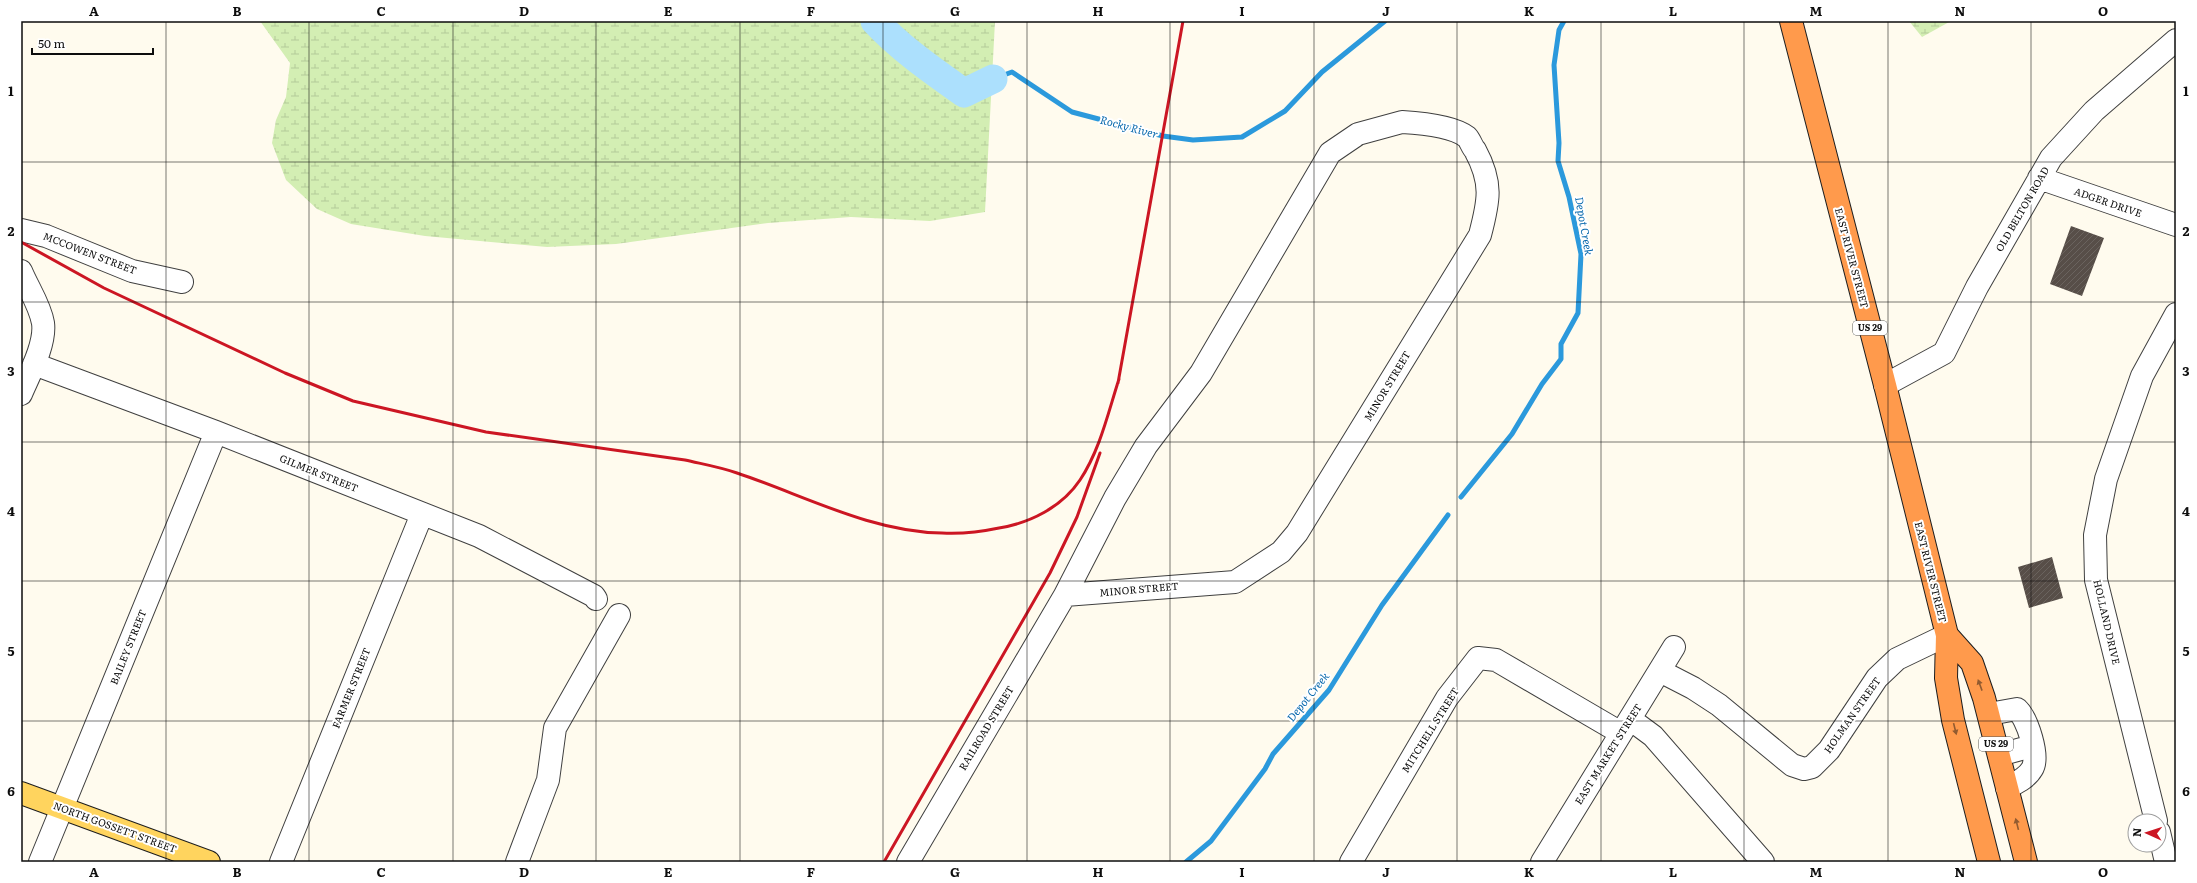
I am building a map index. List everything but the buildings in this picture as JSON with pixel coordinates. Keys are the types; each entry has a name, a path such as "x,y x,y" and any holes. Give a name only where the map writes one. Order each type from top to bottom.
{"highway":[{"name":"EAST RIVER STREET","path":"1790,21 1885,385 1947,635 1946,678 1953,720 1989,862"},
{"name":"EAST RIVER STREET","path":"1947,635 1972,663 1989,714 2026,862"}],"main road":[{"name":"NORTH GOSSETT STREET","path":"21,793 209,862"}],"street":[{"name":"OLD BELTON ROAD","path":"1885,385 1944,353 1977,287 2051,158 2094,111 2176,40"},
{"name":"MINOR STREET","path":"1402,122 1422,123 1443,128 1467,137 1485,168 1489,203 1480,235 1297,533 1281,552 1236,582 1065,595 1115,498 1146,446 1201,373 1330,153 1358,134 1402,122"},
{"name":"ADGER DRIVE","path":"2039,178 2176,225"},
{"name":"MCCOWEN STREET","path":"21,231 46,236 132,271 182,282"},
{"path":"21,271 38,307 43,323 43,335 34,364 21,394"},
{"name":"HOLLAND DRIVE","path":"2154,813 2096,580 2095,535 2106,479 2142,376 2176,314"},
{"name":"GILMER STREET","path":"34,364 216,432 479,536 594,596 596,599"},
{"name":"BAILEY STREET","path":"40,862 216,432"},
{"name":"FARMER STREET","path":"281,862 422,514"},
{"name":"RAILROAD STREET","path":"908,862 1065,595"},
{"path":"517,862 548,780 555,728 619,615"},
{"name":"HOLMAN STREET","path":"1660,671 1693,688 1719,706 1792,765 1804,769 1812,767 1829,750 1877,678 1897,659 1947,635"},
{"name":"EAST MARKET STREET","path":"1542,862 1674,647"},
{"name":"MITCHELL STREET","path":"1351,862 1447,698 1478,658 1496,660 1625,726"},
{"path":"1989,714 2017,709 2024,715 2036,758 2033,769 2007,788"},
{"path":"1625,726 1653,736 1763,862"},
{"path":"1999,756 2032,746"}],"green space":[{"path":"260,21 995,21 985,212 930,221 851,217 768,223 616,244 547,247 425,236 351,224 317,209 286,180 272,143 276,120 286,97 290,63"},
{"path":"1909,21 1951,21 1922,37"}],"waterway":[{"name":"Rocky River","path":"875,21 906,50 964,93 993,79"},
{"name":"Rocky River","path":"993,79 1012,72 1072,112 1163,136 1193,140 1242,137 1285,111 1322,72 1385,21"},
{"name":"Depot Creek","path":"1461,497 1512,434 1542,384 1561,359 1561,344 1578,313 1581,254 1569,197 1558,161 1559,143 1554,65 1559,30 1564,21"},
{"name":"Depot Creek","path":"1186,862 1211,841 1265,769 1273,754 1329,690 1382,605 1448,515"}],"railway":[{"path":"1118,383 1183,21"},
{"path":"21,242 104,288 285,373 353,401 486,432 685,460 724,469 838,511 889,526 916,531 956,533 1011,526 1034,518 1055,506 1073,490 1087,468 1103,431 1119,379"},
{"path":"884,862 1050,573 1077,517 1100,453"}]}
